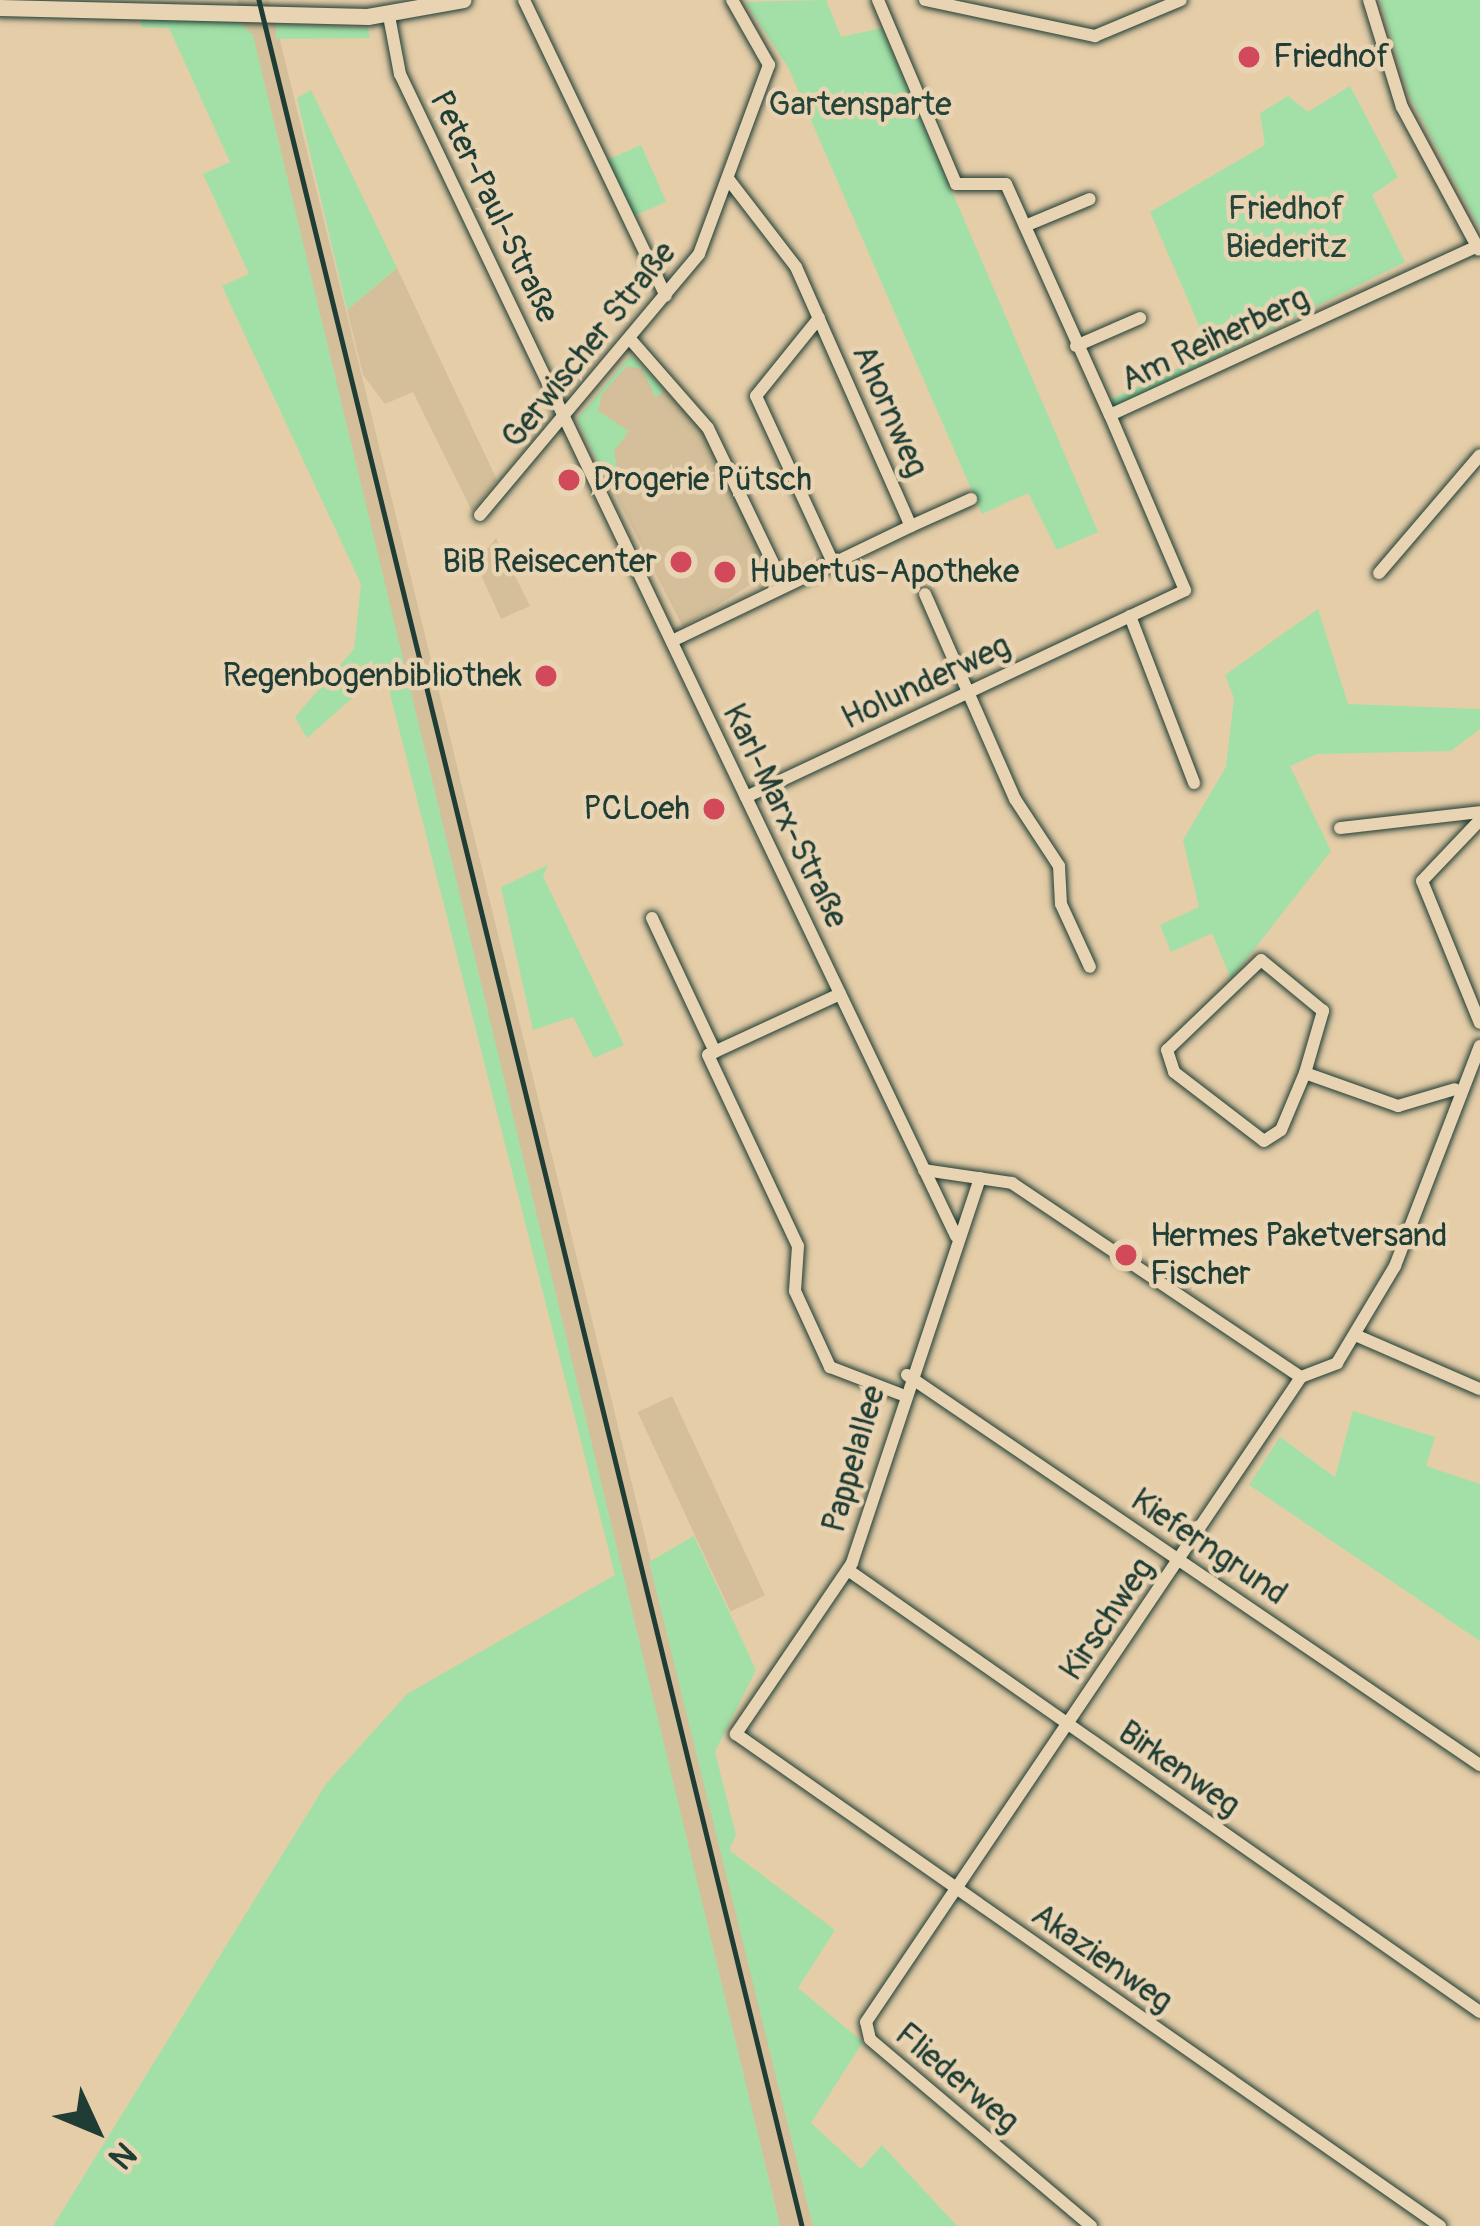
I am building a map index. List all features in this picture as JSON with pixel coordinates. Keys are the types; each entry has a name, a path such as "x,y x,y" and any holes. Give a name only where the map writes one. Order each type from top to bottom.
{"street":[{"path":"0,8 64,2 389,16 464,0"},
{"path":"524,0 666,296"},
{"name":"Gerwischer Straße","path":"480,515 699,254 769,65 732,0"},
{"name":"Am Reiherberg","path":"878,0 956,184 1003,180 1110,415 1478,249"},
{"path":"925,0 1084,36 1131,29 1181,0"},
{"path":"1369,0 1399,99 1478,249"},
{"name":"Peter-Paul-Straße","path":"389,16 400,74 565,418"},
{"name":"Ahornweg","path":"729,180 764,239 793,261 910,526"},
{"path":"1025,226 1090,199"},
{"name":"Ahornweg","path":"819,318 756,397 833,563"},
{"name":"Am Reiherberg","path":"1076,346 1140,318"},
{"path":"629,340 708,428 784,586"},
{"name":"Holunderweg","path":"746,797 1185,590 1110,415"},
{"name":"Karl-Marx-Straße","path":"565,418 956,1236"},
{"path":"1379,573 1480,455"},
{"name":"Ahornweg","path":"672,641 971,499"},
{"path":"925,594 968,692 1059,866 1061,904 1090,967"},
{"path":"1130,616 1194,783"},
{"path":"1340,828 1480,816"},
{"path":"1480,816 1422,886 1480,1023"},
{"path":"652,918 798,1246 795,1291 830,1367 899,1394"},
{"path":"1261,960 1325,1017 1305,1073 1281,1130 1264,1142 1174,1072 1167,1050 1261,960"},
{"path":"715,1052 840,994"},
{"path":"924,1169 1021,1189 1301,1377 1327,1372 1355,1335 1407,1235 1455,1089 1480,1046"},
{"path":"1466,1065 1480,1073"},
{"path":"1305,1073 1398,1106 1455,1089"},
{"name":"Pappelallee","path":"735,1732 848,1570 899,1394 980,1178"},
{"path":"1355,1335 1480,1389"},
{"name":"Kieferngrund","path":"907,1375 1480,1765"},
{"name":"Kirschweg","path":"956,1890 1301,1377"},
{"name":"Birkenweg","path":"848,1570 1480,2012"},
{"name":"Akazienweg","path":"735,1732 1440,2226"},
{"name":"Fliederweg","path":"956,1890 865,2030 1091,2226"}],"shaded area":[{"path":"237,0 269,0 276,24 813,2226 780,2226"},
{"path":"397,268 497,480 472,511 413,392 385,404 363,375 347,310"},
{"path":"631,355 703,431 769,567 763,591 753,583 683,627 577,419"},
{"path":"496,538 530,606 501,619 476,564"},
{"path":"672,1396 765,1595 731,1611 638,1412"}],"green space":[{"name":"Gartensparte","path":"826,0 841,37 882,28 1098,532 1057,550 1028,493 982,514 788,67 745,2"},
{"path":"1380,0 1480,0 1480,229 1409,95"},
{"path":"141,16 238,21 253,35 780,2226 53,2226 326,1784 407,1694 615,1575 384,670 307,738 295,717 354,649 361,584 222,286 249,274 203,174 230,162 169,28 141,27"},
{"path":"276,24 368,28 370,38 276,39"},
{"name":"Friedhof Biederitz","path":"1350,86 1398,177 1372,195 1405,262 1112,409 1105,402 1211,353 1150,212 1265,145 1260,113 1288,96 1308,112"},
{"path":"311,90 397,268 347,310 297,98"},
{"path":"641,145 666,202 631,218 605,161"},
{"path":"631,355 664,390 656,398 642,369 627,366 602,394 598,411 629,431 614,451 619,483 629,482 611,490 577,419"},
{"path":"1318,609 1348,704 1480,709 1480,729 1451,751 1317,754 1290,766 1331,851 1231,979 1212,933 1171,952 1160,925 1199,907 1183,840 1226,767 1234,698 1225,675"},
{"path":"548,865 543,876 624,1045 594,1058 573,1017 533,1030 501,887"},
{"path":"1353,1411 1435,1437 1426,1466 1480,1484 1480,1641 1249,1485 1280,1437 1335,1477"},
{"path":"694,1536 756,1670 715,1752 736,1835 729,1850 835,1930 798,1988 863,2042 811,2123 861,2169 882,2145 957,2226 813,2226 649,1562"}],"railway":[{"path":"259,0 802,2226"}],"place":[{"name":"Friedhof","path":"1249,57"},
{"name":"Drogerie Pütsch","path":"569,480"},
{"name":"BiB Reisecenter","path":"681,562"},
{"name":"Hubertus-Apotheke","path":"725,572"},
{"name":"Regenbogenbibliothek","path":"546,676"},
{"name":"PCLoeh","path":"714,809"},
{"name":"Hermes Paketversand Fischer","path":"1126,1255"}]}
